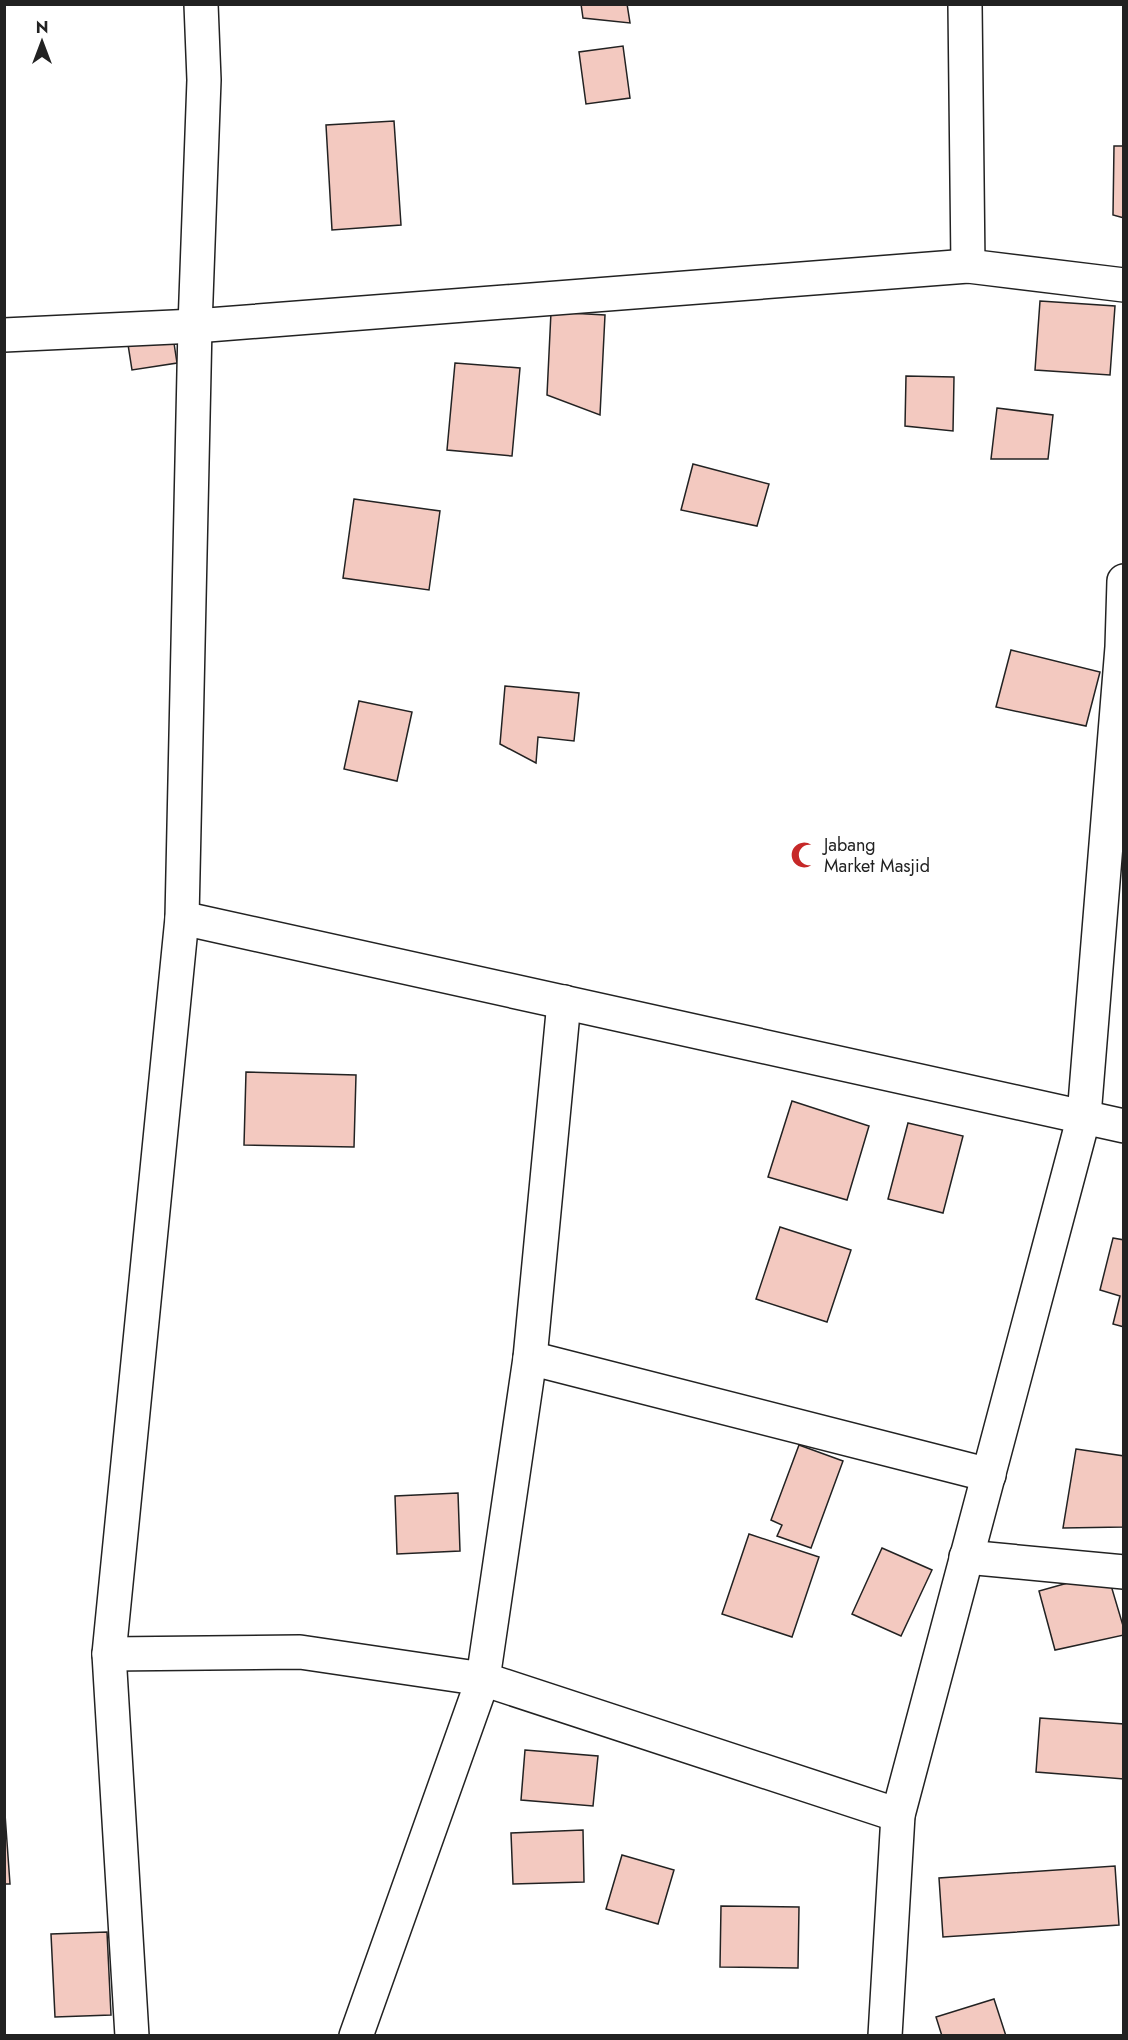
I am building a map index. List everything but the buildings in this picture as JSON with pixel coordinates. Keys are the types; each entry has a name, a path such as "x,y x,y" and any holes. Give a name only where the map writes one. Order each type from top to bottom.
{"street":[{"path":"132,2036 109,1654 182,918 195,326 204,80 201,4"},
{"path":"965,4 968,266"},
{"path":"4,335 195,326 968,266 1124,285"},
{"path":"885,2036 898,1815 1084,1116 1123,647 1124,581"},
{"path":"182,918 1124,1126"},
{"path":"356,2036 483,1679 530,1358 564,1002"},
{"path":"530,1358 989,1475"},
{"path":"966,1557 1124,1572"},
{"path":"109,1654 300,1652 483,1679 898,1815"}],"place":[{"name":"Jabang Market Masjid","path":"804,855"}]}
